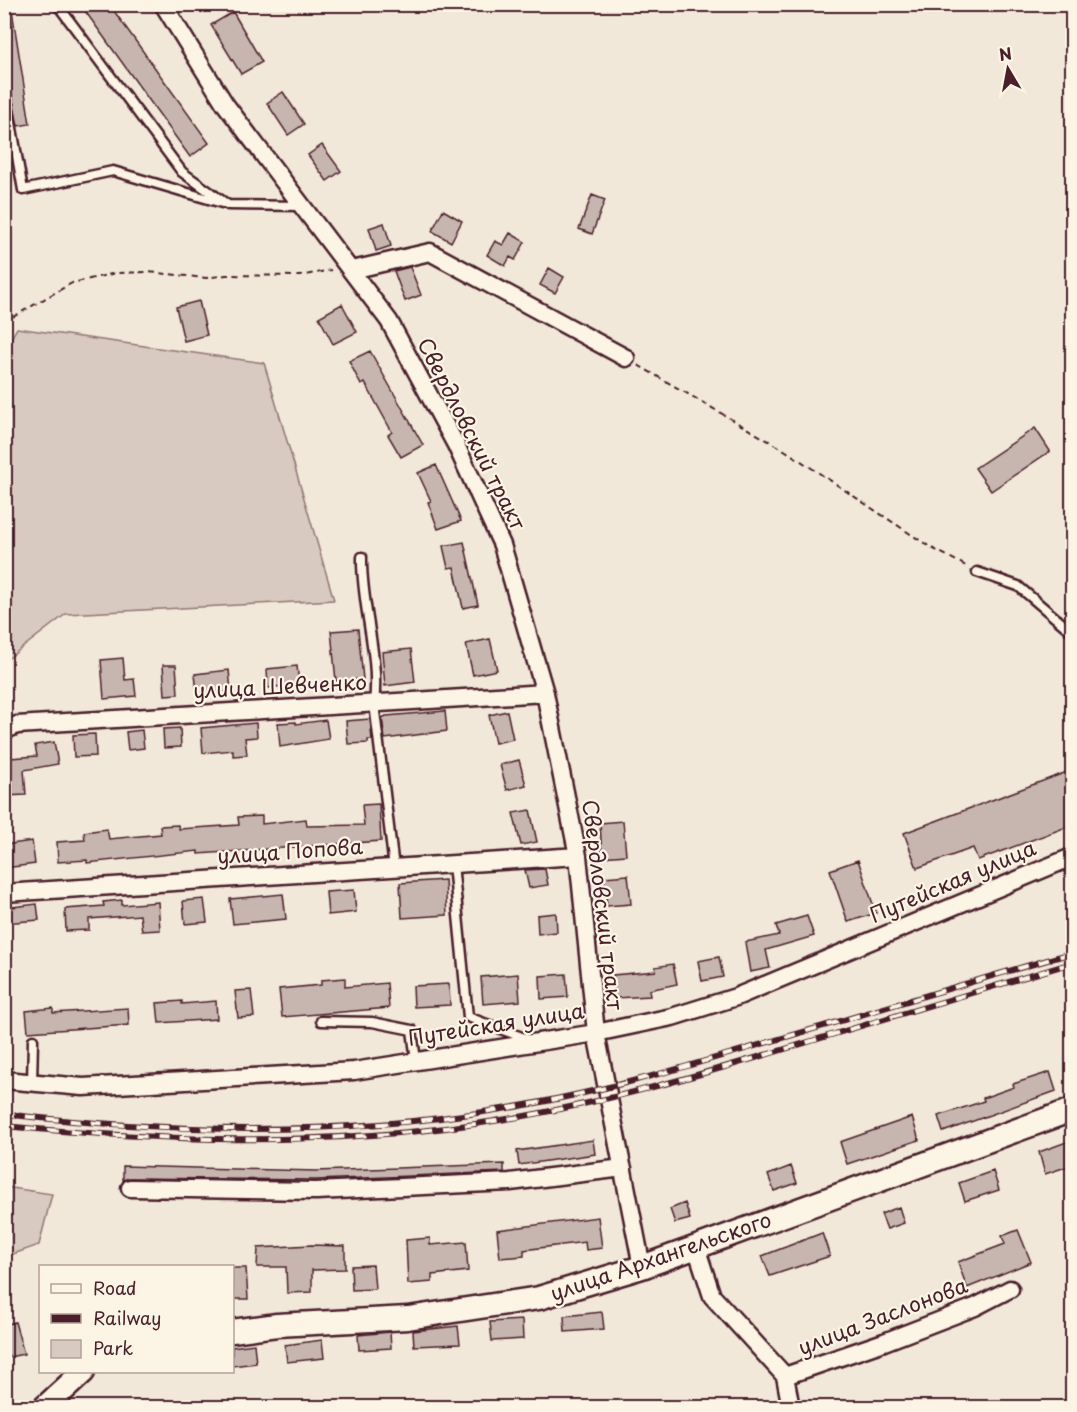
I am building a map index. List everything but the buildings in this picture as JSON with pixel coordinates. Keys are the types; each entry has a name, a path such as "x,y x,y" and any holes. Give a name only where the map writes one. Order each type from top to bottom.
{"street":[{"name":"Свердловский тракт","path":"164,4 225,104 389,321 456,445 502,545 545,693 578,856 596,1033 642,1267"},
{"path":"352,270 430,252 626,358"},
{"name":"улица Шевченко","path":"11,728 545,693"},
{"name":"улица Попова","path":"4,894 578,856"},
{"name":"Путейская улица","path":"4,1080 82,1087 354,1071 596,1033 672,1017 736,997 1072,857"},
{"name":"улица Архангельского","path":"234,1331 277,1325 408,1317 478,1309 539,1298 642,1267 1072,1110"},
{"path":"130,1188 316,1191 510,1182 623,1168"},
{"name":"улица Заслонова","path":"696,1247 712,1296 785,1376 799,1374 944,1319 1010,1289"},
{"path":"44,1407 80,1373"},
{"path":"785,1376 791,1407"}],"lane":[{"path":"57,4 182,172 228,205"},
{"path":"4,83 23,190 113,171 228,205 303,206"},
{"path":"362,557 361,582 377,678 374,704 394,868"},
{"path":"977,572 1018,586 1072,632"},
{"path":"453,864 468,1017 536,1042"},
{"path":"321,1021 372,1022 412,1030 416,1061"},
{"path":"32,1083 33,1040"},
{"path":"4,1401 26,1407"}],"path":[{"path":"4,322 72,283 116,273 148,272 206,278 226,275 300,276 316,272 352,270"},
{"path":"626,358 786,451 930,547 977,572"}],"shaded area":[{"path":"4,153 10,184 5,204 4,204"}],"green space":[{"path":"17,328 264,363 334,600 66,614 5,661 4,350"},
{"path":"5,1187 52,1194 39,1245 5,1257"}],"railway":[{"path":"4,1114 128,1125 253,1129 378,1124 502,1109 568,1097 665,1072 1072,953"},
{"path":"4,1126 181,1138 298,1139 357,1136 475,1124 565,1108 654,1087 1072,963"}]}
